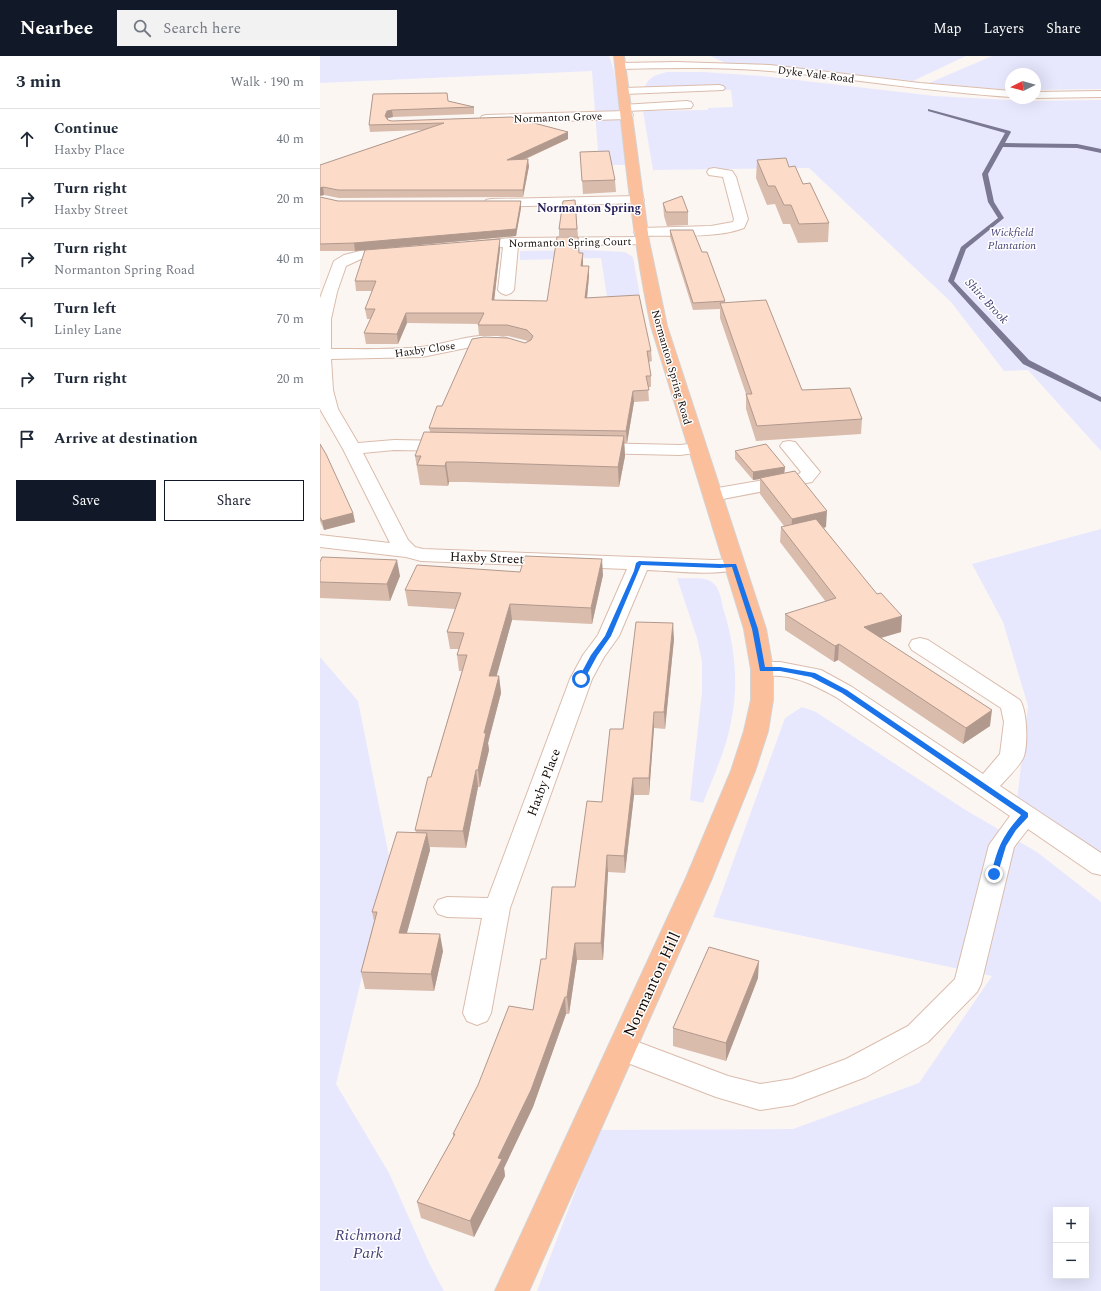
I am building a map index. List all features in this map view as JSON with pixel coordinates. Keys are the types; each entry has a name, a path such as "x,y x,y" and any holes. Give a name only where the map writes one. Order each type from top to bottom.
{"main road":[{"name":"Normanton Spring Road","path":"620,61 642,236 649,280 659,326 755,629 762,669"},
{"name":"Normanton Hill","path":"512,1291 699,878 743,771 756,731 762,700 762,669"}],"street":[{"name":"Dyke Vale Road","path":"620,61 768,68 933,88 1005,94"},
{"path":"624,91 719,88"},
{"path":"1041,95 1101,94"},
{"name":"Normanton Grove","path":"471,120 626,111 687,105"},
{"name":"Normanton Spring Court","path":"455,247 511,242 642,236 731,228 739,225 741,219 729,177 727,174 714,172"},
{"path":"479,203 637,200"},
{"path":"506,290 511,242"},
{"path":"408,251 360,255 349,258 339,264 328,292 323,318 325,390 329,410 352,449 400,543 408,551"},
{"name":"Haxby Close","path":"323,354 389,354 423,352 477,340 518,344"},
{"path":"352,449 394,445 465,446"},
{"path":"712,495 805,478 811,472 789,446"},
{"path":"576,448 680,450 697,448"},
{"name":"Haxby Street","path":"320,541 408,551 421,555 720,566 734,565"},
{"name":"Haxby Place","path":"477,1013 497,908 581,679 594,655 608,636 639,563"},
{"path":"920,646 1012,705 1016,722 1012,756 986,787"},
{"path":"762,669 790,671 813,675 844,692 1101,866"},
{"path":"622,1048 726,1088 760,1097 793,1092 856,1068 918,1034 967,984 1002,845 1014,828 1026,815"},
{"path":"447,907 497,908"}],"green space":[{"path":"320,56 609,56 614,71 628,165 599,165 592,71 320,83"},
{"path":"710,56 966,56 913,81 782,66 726,63"},
{"path":"992,56 1101,56 1101,89 1041,90 1041,68 1005,68 1005,89 929,83"},
{"name":"Wickfield Plantation","path":"667,72 703,72 762,76 935,96 1005,100 1005,104 1041,104 1041,101 1101,100 1101,451 1028,370 1004,371 951,302 809,168 653,170 643,111 708,110 708,108 733,107 731,90 642,93 648,81 657,75"},
{"path":"584,250 625,252 633,257 640,296 607,297 601,258 520,260 520,251"},
{"path":"1101,529 1101,858 1017,800 1028,706 1003,622 972,564"},
{"path":"677,578 697,578 708,580 718,589 731,638 735,666 735,694 729,732 723,753 703,803 690,800 702,692 702,661 697,638"},
{"name":"Richmond Park","path":"320,657 358,701 390,861 336,1084 389,1173 430,1265 444,1291 320,1291"},
{"path":"802,707 816,712 964,809 1037,852 1101,902 1101,1291 537,1291 599,1130 793,1129 919,1083 992,976 713,917 785,718"}],"building":[{"path":"447,93 448,101 474,107 392,110 387,111 385,116 388,120 392,121 511,117 568,132 507,160 528,159 523,190 338,190 323,187 320,188 320,165 444,123 369,125 373,94"},
{"path":"609,151 615,180 582,181 580,152"},
{"path":"786,158 789,167 795,166 803,184 810,183 829,223 799,224 791,205 784,205 775,186 768,186 757,160"},
{"path":"682,196 688,212 666,212 663,203"},
{"path":"320,197 338,201 521,201 516,229 354,243 320,244"},
{"path":"575,200 577,229 559,229 563,201"},
{"path":"670,230 693,230 702,252 707,252 725,301 693,303"},
{"path":"557,237 578,237 579,253 583,253 581,266 589,266 585,298 639,295 651,351 647,351 651,376 646,376 649,390 633,391 626,431 429,428 437,406 442,406 472,339 484,337 508,338 525,343 531,340 533,336 527,330 507,325 478,325 484,313 406,313 397,334 364,333 375,309 365,309 376,281 355,281 365,250 500,239 492,300 547,301"},
{"path":"766,300 802,390 850,388 862,419 757,426 746,394 752,394 720,303"},
{"path":"424,432 624,436 618,467 463,462 446,462 445,466 417,465 421,456 415,456"},
{"path":"320,444 353,513 322,521 320,517"},
{"path":"766,444 785,467 753,472 735,451"},
{"path":"795,471 827,511 792,519 760,478"},
{"path":"816,519 877,594 881,593 902,616 864,627 992,710 966,728 839,644 835,646 785,614 836,598 781,527"},
{"path":"525,556 602,559 591,608 510,604 489,676 499,676 484,733 486,733 478,770 476,770 463,831 415,830 428,777 431,777 467,655 457,655 464,633 447,632 461,593 405,590 417,565 520,572"},
{"path":"322,557 397,560 387,584 320,582 320,562"},
{"path":"636,622 673,623 664,712 654,712 649,778 633,778 624,856 607,855 601,943 575,943 567,997 565,997 531,1090 498,1158 502,1159 470,1221 417,1202 455,1134 453,1134 478,1085 509,1006 533,1010 541,959 546,959 552,887 575,887 587,801 602,802 610,729 623,729"},
{"path":"397,832 427,833 399,933 440,934 431,974 361,972 377,912 372,912"},
{"path":"709,947 759,961 726,1043 673,1028"}],"waterway":[{"name":"Shire Brook","path":"930,110 1008,132 985,174 991,202 1001,218 963,248 951,281 1026,362 1101,400"},
{"path":"1001,145 1077,146 1101,151"}],"district":[{"name":"Normanton Spring","path":"589,208"}],"route":[{"path":"581,679 594,655 608,636 637,571 639,563 720,566 734,565 755,629 762,669 780,669 813,675 844,692 1026,815 1014,828 1002,845 994,874"}]}
